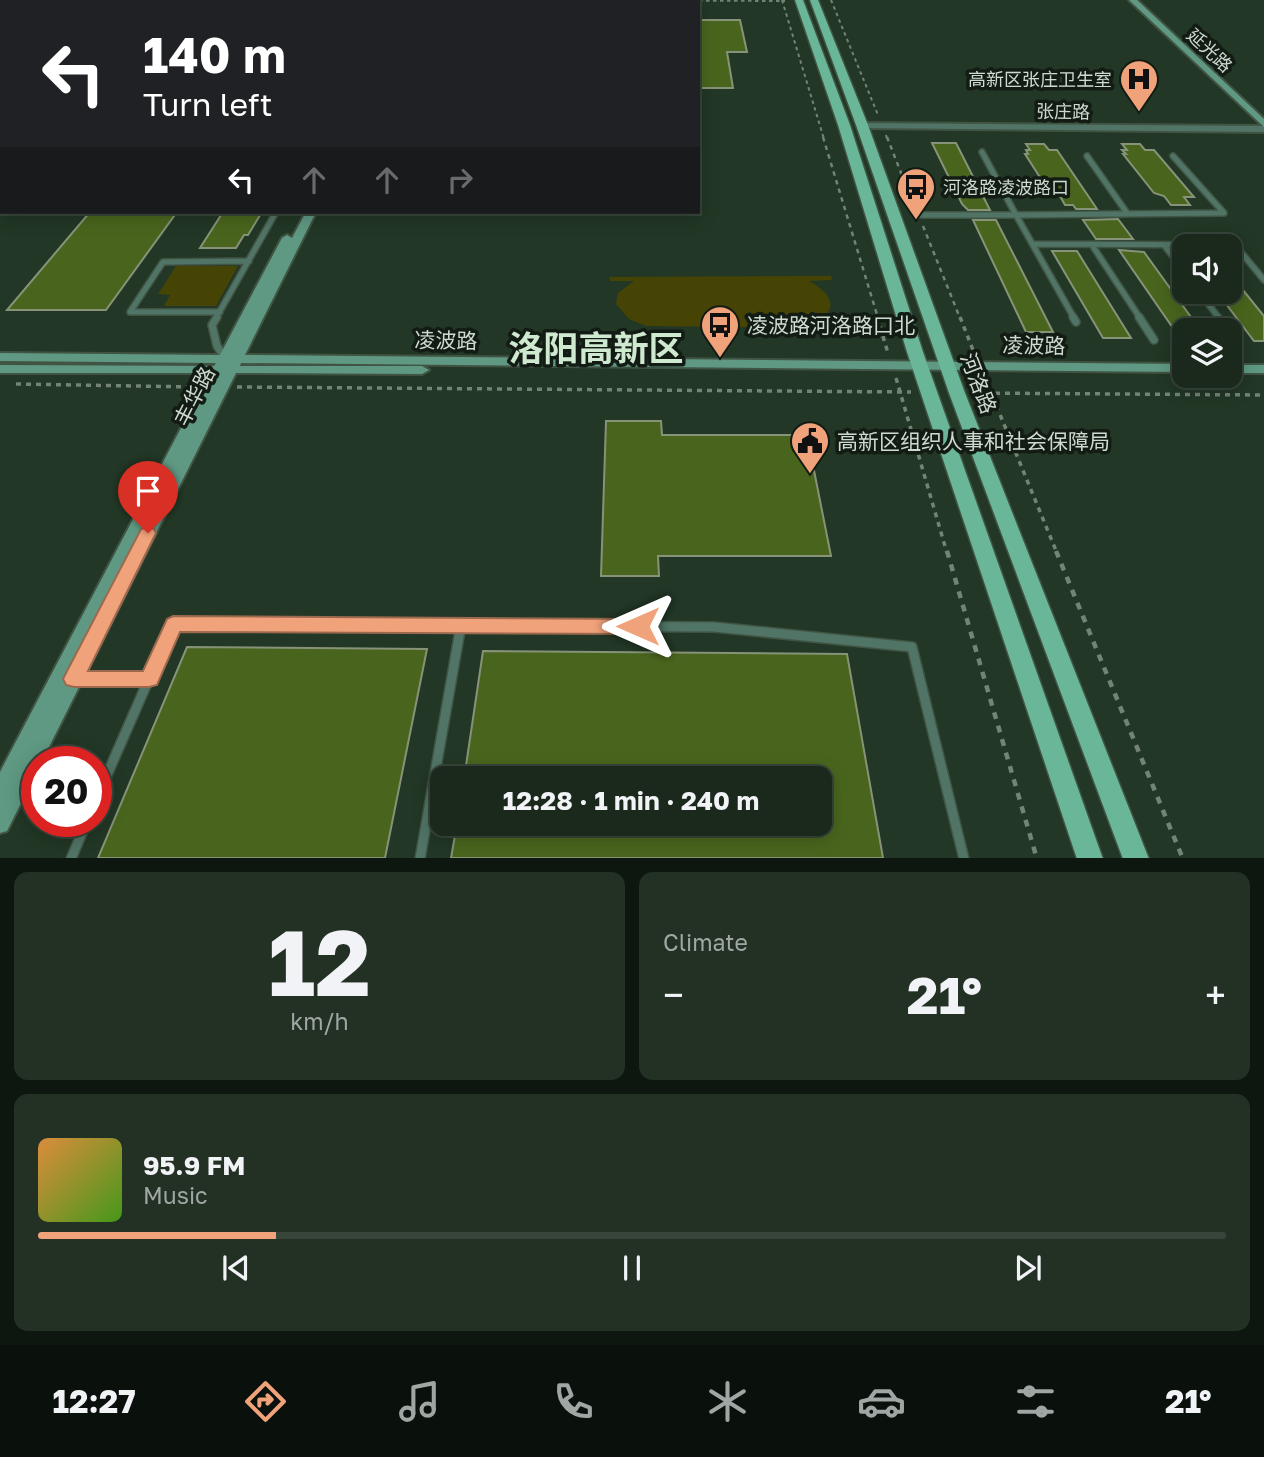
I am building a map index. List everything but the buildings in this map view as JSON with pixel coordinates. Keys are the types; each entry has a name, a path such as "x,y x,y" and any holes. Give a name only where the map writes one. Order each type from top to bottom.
{"main road":[{"path":"799,1 844,125 923,377 1090,858"},
{"name":"河洛路","path":"815,1 951,377 1136,858"}],"street":[{"name":"延光路","path":"1133,0 1264,126"},
{"name":"延光路","path":"1141,0 1264,114"},
{"name":"张庄路","path":"862,125 1264,126"},
{"name":"丰华路","path":"228,364 228,346 300,214"},
{"name":"丰华路","path":"0,824 66,679 228,364 310,214"},
{"name":"凌波路","path":"0,357 228,364 893,369 923,377 951,377 982,369 1172,368"},
{"name":"凌波路","path":"0,369 228,364"},
{"name":"凌波路","path":"982,369 1172,375"},
{"path":"1242,369 1264,369"},
{"path":"1242,376 1264,376"},
{"name":"丰华路","path":"0,792 66,679"}],"lane":[{"path":"982,152 1076,321"},
{"path":"1087,156 1128,213"},
{"path":"918,215 1224,213 1173,156"},
{"path":"228,364 217,346 212,325 275,214"},
{"path":"1033,244 1235,245 1264,280"},
{"path":"1092,244 1154,340"},
{"path":"1164,245 1172,255"},
{"path":"220,312 130,312 163,262 248,261"},
{"path":"112,763 173,624 714,627 912,647 964,858"},
{"path":"420,858 461,625"},
{"path":"66,679 149,679"},
{"path":"71,858 80,837"}],"path":[{"path":"700,1 799,1"},
{"path":"783,1 1037,858"},
{"path":"815,1 831,1 1183,858"},
{"path":"14,384 900,392 923,377"},
{"path":"951,377 992,393 1264,395"}],"shaded area":[{"path":"176,266 238,266 216,306 164,306 170,295 158,294"},
{"path":"831,276 832,280 809,281 828,297 829,311 815,322 792,328 646,326 629,319 616,304 618,293 634,281 610,281 609,277"}],"place":[{"name":"高新区张庄卫生室","path":"1139,113"},
{"name":"河洛路凌波路口","path":"916,221"},
{"name":"凌波路河洛路口北","path":"720,359"},
{"name":"高新区组织人事和社会保障局","path":"810,475"}],"district":[{"name":"洛阳高新区","path":"596,348"}],"route":[{"path":"148,533 74,679 149,679 173,624 638,626"}]}
